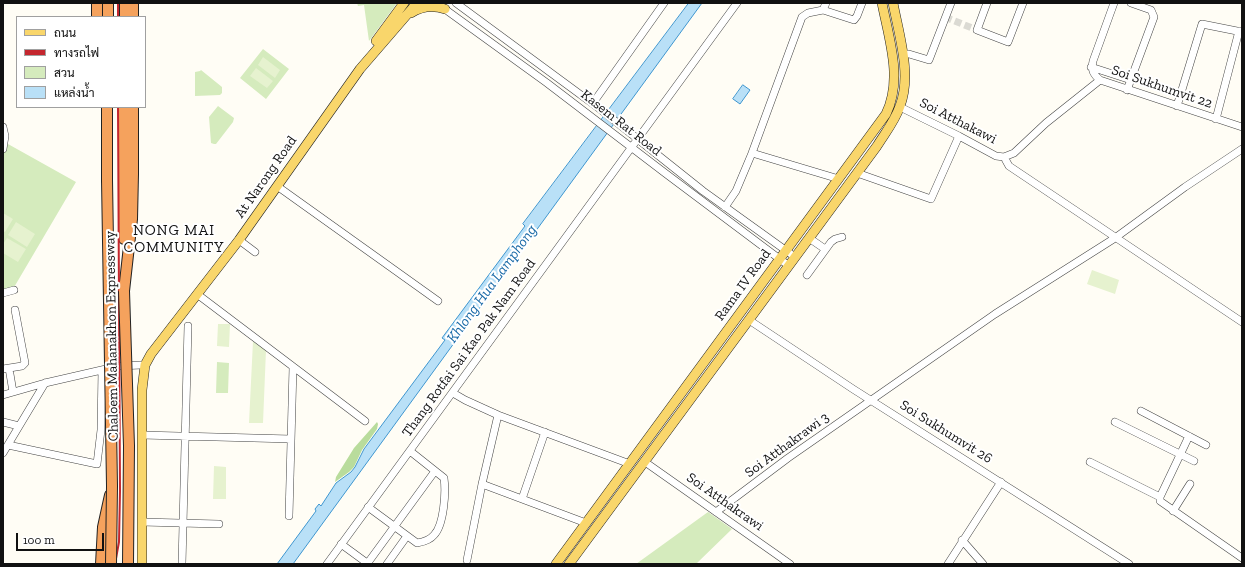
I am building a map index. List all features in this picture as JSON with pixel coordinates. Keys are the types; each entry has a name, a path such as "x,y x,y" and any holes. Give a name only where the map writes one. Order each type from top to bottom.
{"highway":[{"path":"97,3 97,16"},
{"path":"108,3 108,16"},
{"path":"124,3 124,16"},
{"path":"133,3 133,16"},
{"path":"102,108 107,154"},
{"name":"Chaloem Mahanakhon Expressway","path":"107,108 112,486 111,564"},
{"name":"Chaloem Mahanakhon Expressway","path":"124,108 124,291 129,446 128,564"},
{"path":"124,291 132,219 133,108"},
{"path":"101,564 103,527 112,486"}],"main road":[{"name":"At Narong Road","path":"137,564 140,522 143,365 157,344 239,240 360,69 417,3"},
{"name":"Rama IV Road","path":"556,564 839,179 879,124 891,104 894,94 894,71 882,3"},
{"name":"Rama IV Road","path":"569,564 888,130 900,107 905,81 903,54 893,3"},
{"name":"At Narong Road","path":"142,564 138,384 149,349 220,257 402,4"},
{"path":"407,15 425,7 436,6 445,9"},
{"path":"636,455 644,462"}],"street":[{"name":"Kasem Rat Road","path":"437,3 594,118 789,266"},
{"name":"Kasem Rat Road","path":"456,3 600,109 703,191 795,257"},
{"path":"637,138 737,3"},
{"path":"823,10 826,3"},
{"path":"726,208 736,191 752,153 802,17 808,13 823,10 854,20 862,3"},
{"path":"903,54 909,54 929,60 951,3"},
{"path":"987,3 977,30 1008,42 1023,3"},
{"path":"1100,80 1094,75 1091,67 1114,3"},
{"path":"1127,90 1154,17 1151,10 1131,3"},
{"path":"592,103 660,4"},
{"path":"1176,106 1202,24 1241,32 1216,119"},
{"path":"532,72 538,64"},
{"path":"1091,67 1131,80"},
{"name":"Soi Sukhumvit 22","path":"1004,157 1014,153 1046,123 1100,80 1242,127"},
{"name":"Soi Atthakawi","path":"900,107 996,156 1004,157"},
{"path":"3,127 5,136 3,149"},
{"path":"856,173 931,199 959,136"},
{"name":"Thang Rotfai Sai Kao Pak Nam Road","path":"327,564 453,393 637,138"},
{"name":"Soi Atthakrawi 3","path":"716,512 788,458 995,314 1115,238 1242,149"},
{"path":"752,153 839,179"},
{"path":"1004,157 1009,166 1242,322"},
{"path":"277,186 438,300"},
{"path":"698,198 703,191"},
{"path":"807,275 833,240 842,237"},
{"path":"809,238 825,249"},
{"path":"239,240 255,252"},
{"path":"3,293 14,290"},
{"path":"197,294 365,421"},
{"path":"13,392 6,369 22,366 25,363 15,310"},
{"name":"Soi Sukhumvit 26","path":"749,320 853,389 1130,564"},
{"path":"182,564 188,326"},
{"path":"3,395 45,383 119,366 143,365"},
{"path":"289,516 293,367"},
{"path":"8,445 98,464 101,430 102,370"},
{"path":"3,453 45,383"},
{"path":"453,393 498,415 630,464"},
{"path":"1141,411 1206,445"},
{"path":"467,560 482,484 498,415"},
{"path":"3,422 19,426"},
{"path":"1115,422 1194,461"},
{"path":"522,499 546,432"},
{"path":"142,435 291,439"},
{"path":"1189,436 1160,497 1160,502 1242,558"},
{"path":"368,507 417,543 425,541 435,535 439,528 445,498 444,478 410,451"},
{"name":"Soi Atthakrawi","path":"644,462 790,564"},
{"path":"1090,462 1160,497"},
{"path":"342,544 367,564 435,471"},
{"path":"948,564 962,540 1001,482"},
{"path":"482,484 586,523"},
{"path":"1173,511 1190,484"},
{"path":"140,522 219,524"},
{"path":"387,564 407,536"},
{"path":"962,540 983,564"}],"green space":[{"path":"357,3 397,3 369,41 364,5 358,6"},
{"path":"263,49 289,69 266,99 240,78"},
{"path":"263,57 280,70 275,78 258,65"},
{"path":"256,68 273,81 267,88 250,76"},
{"path":"201,70 222,87 222,93 220,95 195,96 195,72"},
{"path":"218,106 234,118 233,122 216,144 214,144 211,143 209,117"},
{"path":"8,144 76,182 13,289 3,291 3,152"},
{"path":"3,213 13,219 5,232 3,231"},
{"path":"16,222 35,234 27,247 8,235"},
{"path":"7,238 26,249 18,262 3,253 3,244"},
{"path":"1092,270 1119,280 1115,294 1087,284"},
{"path":"218,324 230,324 229,347 217,346"},
{"path":"253,341 266,350 263,423 249,423"},
{"path":"217,362 229,363 228,393 216,393"},
{"path":"377,422 377,429 362,450 354,467 335,482 336,477 354,448"},
{"path":"214,466 226,467 226,499 213,499"},
{"path":"708,512 732,529 696,564 636,564"}],"water":[{"name":"Khlong Hua Lamphong","path":"689,3 702,3 293,564 277,564 316,511 315,509 319,504 321,506 336,483 351,472 355,467 364,449 445,340 442,338 525,226 523,224"},
{"path":"743,85 750,90 740,104 733,99"}],"tunnel":[{"path":"945,17 977,30"}],"railway":[{"path":"118,3 118,16"},
{"path":"115,564 119,542 120,491 118,108"}],"district":[{"name":"NONG MAI COMMUNITY","path":"174,240"}]}
